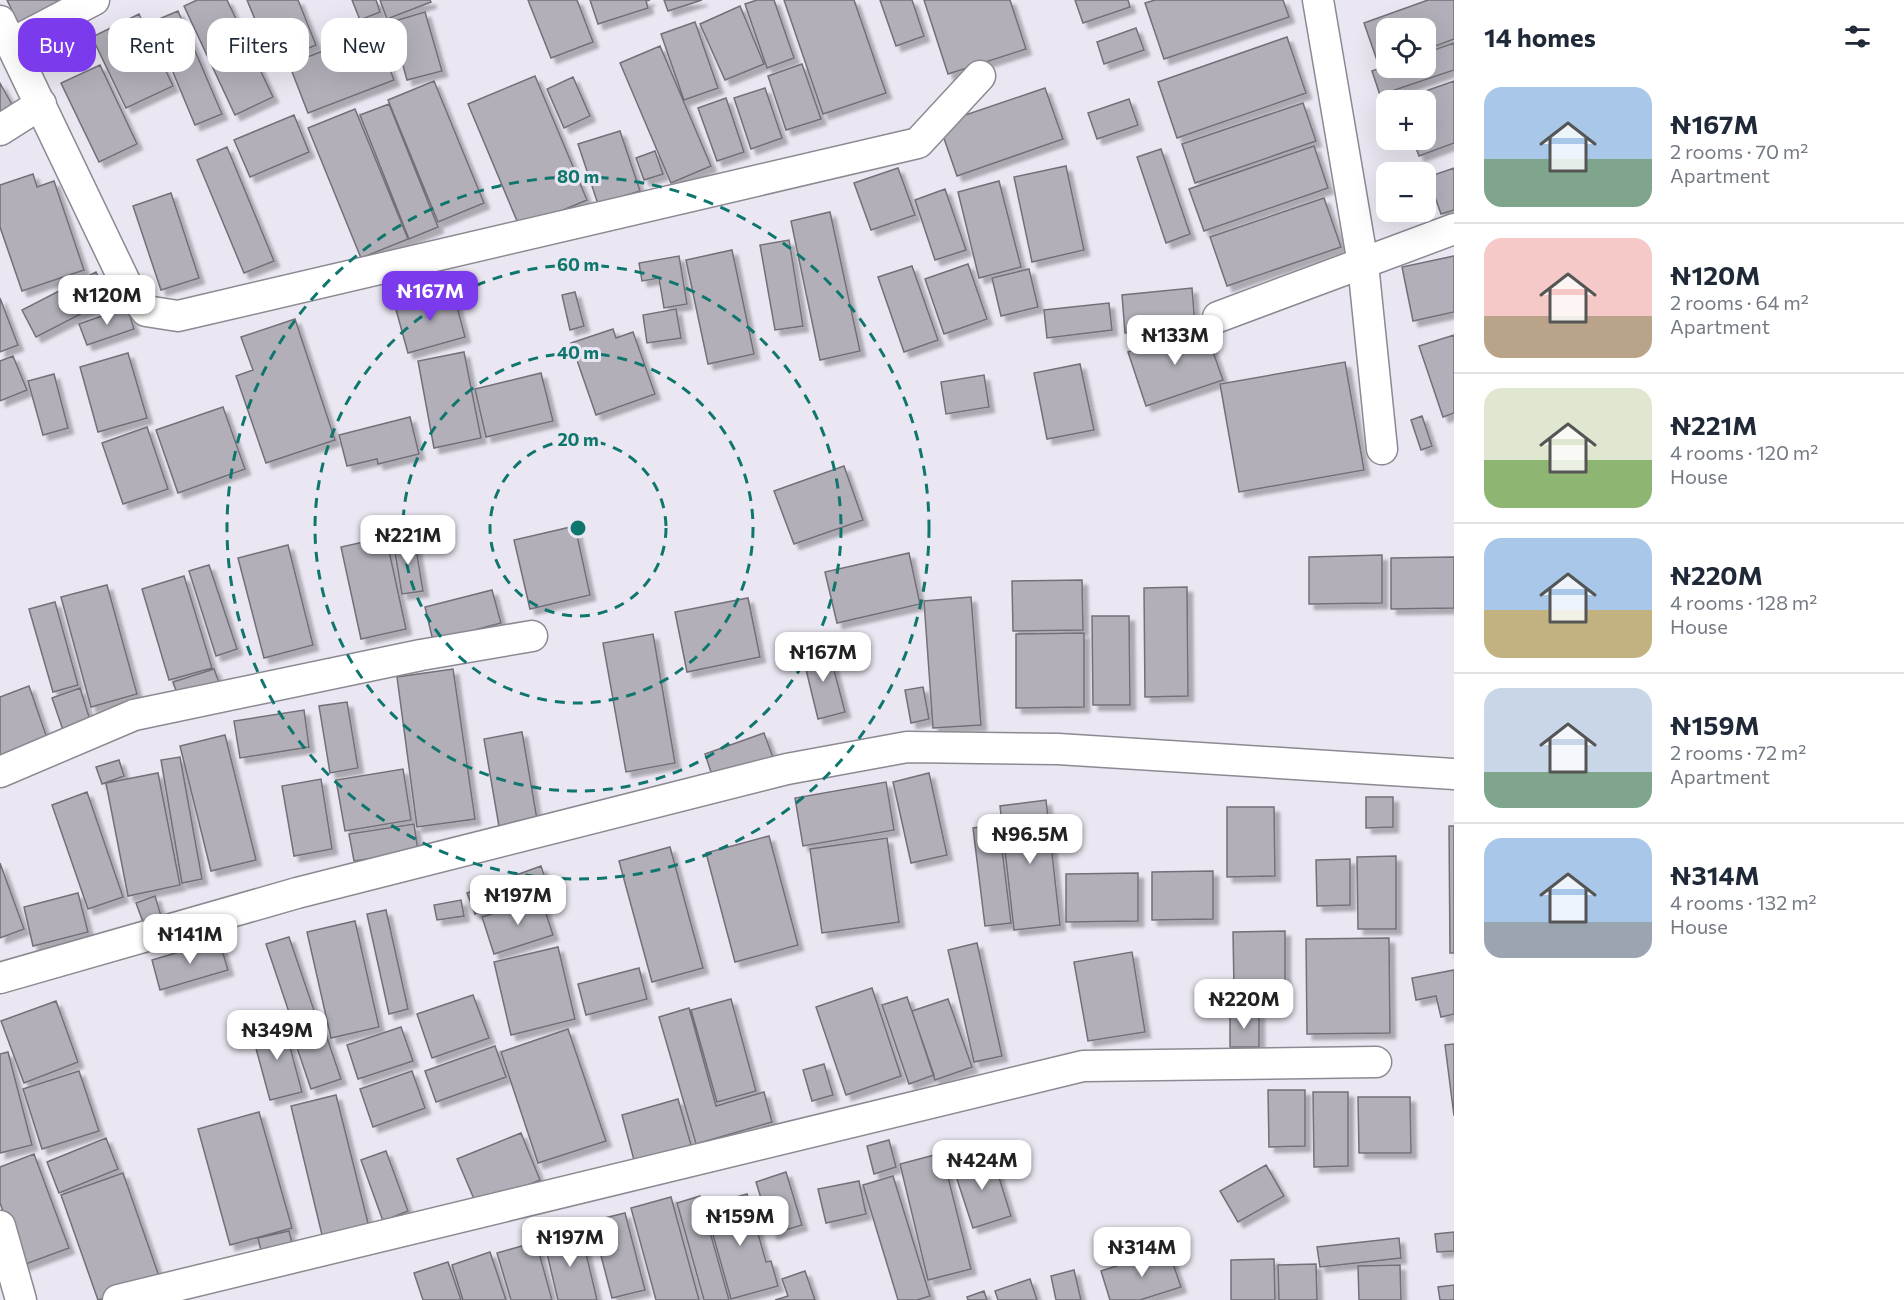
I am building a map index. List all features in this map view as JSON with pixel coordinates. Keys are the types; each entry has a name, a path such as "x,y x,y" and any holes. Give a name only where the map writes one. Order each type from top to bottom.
{"street":[{"path":"94,0 6,32 127,286 146,311 178,316 918,143 980,76"},
{"path":"1318,0 1364,264 1382,448"},
{"path":"0,130 41,104"},
{"path":"1218,317 1454,229"},
{"path":"0,772 134,715 422,655 532,636"},
{"path":"0,978 297,893 787,769 907,747 1058,749 1454,774"},
{"path":"118,1300 1083,1066 1376,1062"},
{"path":"0,1226 21,1300"}],"building":[{"path":"7,0 66,0 32,18 18,18 18,23"},
{"path":"197,0 227,0 236,18 207,18 207,55 195,30 195,18 190,18 184,6"},
{"path":"247,0 298,0 305,18 254,18"},
{"path":"352,0 376,0 380,12 359,18"},
{"path":"380,0 430,0 431,2 390,18 387,18"},
{"path":"528,0 577,0 593,42 551,58"},
{"path":"590,0 650,0 646,1 648,8 598,24"},
{"path":"664,0 702,0 668,11"},
{"path":"757,0 774,0 794,58 767,68 745,4"},
{"path":"784,0 854,0 886,93 823,114"},
{"path":"880,0 912,0 924,36 896,46"},
{"path":"924,0 1010,0 1026,49 948,74"},
{"path":"1075,0 1128,0 1130,7 1083,23"},
{"path":"1155,0 1283,0 1289,17 1164,59 1145,3"},
{"path":"1428,0 1454,0 1454,39 1436,46 1436,18 1378,18"},
{"path":"740,6 764,64 725,80 700,24"},
{"path":"178,11 181,18 161,18"},
{"path":"425,12 442,71 407,80 405,72 407,72 407,18 405,18"},
{"path":"1376,19 1376,57 1364,23"},
{"path":"695,22 718,88 684,100 661,34"},
{"path":"309,28 316,45 309,48"},
{"path":"1136,28 1144,50 1104,64 1097,42"},
{"path":"108,29 108,70 96,45 96,35"},
{"path":"1287,37 1306,93 1177,138 1158,82"},
{"path":"1454,43 1454,70 1436,76 1436,49"},
{"path":"660,46 711,166 671,183 620,63"},
{"path":"195,51 222,114 195,125 173,72 195,72"},
{"path":"321,52 321,72 391,72 394,80 308,113 292,72 309,72 309,56"},
{"path":"802,64 821,119 786,130 768,76"},
{"path":"100,65 137,144 99,162 61,83 85,72 96,72 96,67"},
{"path":"1376,70 1376,78 1430,78 1395,90 1378,90 1372,71"},
{"path":"109,72 166,72 173,86 126,108"},
{"path":"215,72 261,72 273,97 235,115"},
{"path":"535,76 587,200 520,228 468,104"},
{"path":"573,77 590,116 564,128 547,89"},
{"path":"434,81 484,203 438,222 388,100"},
{"path":"1454,81 1454,143 1436,150 1436,90 1428,90"},
{"path":"0,83 15,110 0,119"},
{"path":"765,88 782,138 751,149 734,98"},
{"path":"1045,88 1063,139 957,176 939,124"},
{"path":"726,98 744,152 717,161 698,108"},
{"path":"1129,99 1138,125 1097,139 1088,113"},
{"path":"1303,103 1316,141 1195,183 1182,144"},
{"path":"389,104 438,227 409,239 360,115"},
{"path":"355,109 408,239 361,258 308,128"},
{"path":"294,115 309,152 250,177 234,140"},
{"path":"620,131 640,191 598,204 578,144"},
{"path":"1314,146 1328,188 1204,231 1189,189"},
{"path":"227,147 274,261 244,273 197,160"},
{"path":"1161,149 1190,234 1166,243 1137,157"},
{"path":"1417,150 1435,150 1419,156"},
{"path":"655,151 663,174 644,180 636,158"},
{"path":"1066,166 1084,250 1032,262 1014,177"},
{"path":"898,168 915,215 871,230 854,183"},
{"path":"1454,168 1454,210 1441,214 1436,200 1436,174"},
{"path":"33,174 37,187 54,181 84,270 22,291 0,227 0,185"},
{"path":"999,181 1021,267 979,278 958,192"},
{"path":"945,189 966,250 935,260 915,200"},
{"path":"171,193 199,278 161,290 133,206"},
{"path":"1324,198 1341,247 1227,286 1210,237"},
{"path":"830,212 860,351 820,360 791,221"},
{"path":"789,240 803,326 775,330 760,245"},
{"path":"732,250 754,354 708,364 686,260"},
{"path":"679,256 687,304 664,308 659,278 642,281 639,263"},
{"path":"1454,256 1454,312 1413,321 1402,267"},
{"path":"968,264 987,319 944,334 925,279"},
{"path":"912,266 938,340 904,352 878,277"},
{"path":"1029,269 1038,307 1001,316 992,278"},
{"path":"96,272 110,299 36,337 22,310"},
{"path":"1192,288 1195,326 1125,333 1122,295"},
{"path":"453,291 465,337 408,353 395,306"},
{"path":"575,292 584,326 570,330 562,295"},
{"path":"0,298 18,345 0,352"},
{"path":"1109,303 1112,330 1047,338 1044,310"},
{"path":"127,307 134,329 87,345 79,324"},
{"path":"676,309 681,338 647,343 643,315"},
{"path":"295,319 335,440 266,463 236,376 253,370 241,337"},
{"path":"1204,326 1223,380 1146,406 1128,352"},
{"path":"613,329 616,338 633,332 655,394 596,415 571,343"},
{"path":"1454,335 1454,413 1443,417 1419,346"},
{"path":"464,352 481,438 434,448 418,361"},
{"path":"128,353 147,418 98,432 80,367"},
{"path":"13,356 27,390 0,401 0,361"},
{"path":"1345,362 1364,470 1239,492 1220,384"},
{"path":"1080,364 1094,430 1047,439 1034,373"},
{"path":"541,373 553,421 486,437 475,389"},
{"path":"54,374 68,428 43,435 28,381"},
{"path":"984,375 989,407 946,414 941,382"},
{"path":"223,407 245,469 178,493 156,430"},
{"path":"1422,416 1432,446 1421,450 1411,420"},
{"path":"410,417 419,454 378,464 377,459 347,466 339,435"},
{"path":"147,427 168,489 123,504 102,443"},
{"path":"844,466 863,520 794,544 774,491"},
{"path":"575,526 590,595 530,609 514,540"},
{"path":"386,537 406,629 361,639 341,547"},
{"path":"414,537 423,591 402,594 393,541"},
{"path":"288,545 313,645 264,658 238,558"},
{"path":"909,553 920,604 837,623 825,572"},
{"path":"1382,555 1382,603 1309,604 1309,557"},
{"path":"1454,557 1454,608 1391,609 1391,558"},
{"path":"209,565 237,649 216,656 189,571"},
{"path":"184,576 212,668 169,680 142,589"},
{"path":"1082,580 1083,630 1013,631 1012,581"},
{"path":"107,585 137,694 91,707 61,597"},
{"path":"1187,587 1188,696 1145,697 1144,588"},
{"path":"492,590 501,623 433,641 425,607"},
{"path":"971,597 981,725 933,728 924,601"},
{"path":"748,598 760,657 687,672 675,612"},
{"path":"55,602 78,685 53,692 29,609"},
{"path":"1092,616 1129,616 1130,705 1093,705"},
{"path":"1084,633 1084,707 1016,708 1016,634"},
{"path":"653,634 675,763 626,772 603,643"},
{"path":"828,647 845,712 818,719 802,653"},
{"path":"214,669 220,685 179,699 173,682"},
{"path":"453,669 475,819 417,827 397,677"},
{"path":"29,686 48,741 0,758 0,697"},
{"path":"923,687 929,719 911,723 905,690"},
{"path":"80,688 90,720 63,730 52,698"},
{"path":"347,702 358,768 330,773 319,706"},
{"path":"304,710 309,747 240,758 234,721"},
{"path":"522,732 539,831 501,838 484,739"},
{"path":"764,733 774,760 714,781 705,754"},
{"path":"225,735 256,860 211,871 180,746"},
{"path":"180,757 202,879 182,883 161,760"},
{"path":"119,760 124,776 102,784 96,767"},
{"path":"403,769 411,820 345,831 336,780"},
{"path":"158,773 180,885 128,896 106,783"},
{"path":"929,773 947,855 911,863 893,782"},
{"path":"321,779 332,849 294,856 282,786"},
{"path":"886,782 894,830 803,846 795,798"},
{"path":"87,792 123,897 88,909 52,805"},
{"path":"1366,797 1393,797 1393,827 1366,828"},
{"path":"1046,800 1060,925 1014,930 1000,806"},
{"path":"1227,807 1274,807 1275,876 1227,877"},
{"path":"414,824 418,851 354,861 349,834"},
{"path":"999,825 1011,923 985,926 973,828"},
{"path":"1449,826 1454,826 1454,953 1450,953"},
{"path":"769,836 798,945 735,962 706,853"},
{"path":"887,838 899,922 822,933 810,849"},
{"path":"670,847 703,968 652,982 619,861"},
{"path":"1396,856 1396,929 1358,929 1357,857"},
{"path":"1350,859 1350,905 1317,906 1316,860"},
{"path":"0,863 24,929 0,938"},
{"path":"541,866 548,887 475,914 467,893"},
{"path":"1213,871 1213,919 1152,920 1152,872"},
{"path":"1138,873 1138,921 1066,922 1066,874"},
{"path":"78,893 88,932 33,946 24,907"},
{"path":"155,896 161,916 143,922 136,903"},
{"path":"541,898 553,935 494,954 482,917"},
{"path":"461,900 464,916 437,920 434,905"},
{"path":"386,910 408,1009 389,1014 367,914"},
{"path":"355,921 379,1027 331,1038 307,932"},
{"path":"1285,931 1285,988 1234,989 1233,932"},
{"path":"289,937 318,1022 295,1030 266,944"},
{"path":"1389,938 1390,1033 1307,1034 1306,939"},
{"path":"219,940 228,970 160,990 152,960"},
{"path":"977,943 1002,1056 974,1062 948,950"},
{"path":"558,947 575,1019 511,1035 494,962"},
{"path":"1132,952 1145,1032 1088,1041 1074,962"},
{"path":"639,968 647,999 586,1015 578,984"},
{"path":"1454,970 1454,1014 1441,1017 1436,996 1416,1000 1412,978"},
{"path":"872,988 901,1076 846,1095 816,1007"},
{"path":"473,995 489,1038 432,1058 417,1014"},
{"path":"907,997 934,1075 909,1084 882,1005"},
{"path":"731,999 756,1091 717,1102 691,1010"},
{"path":"948,999 972,1067 935,1080 912,1011"},
{"path":"56,1001 78,1062 24,1083 1,1021"},
{"path":"689,1008 716,1106 764,1092 772,1122 696,1144 659,1017"},
{"path":"1230,1013 1259,1013 1259,1047 1230,1047"},
{"path":"283,1021 302,1092 270,1100 251,1030"},
{"path":"401,1027 413,1061 358,1079 347,1045"},
{"path":"324,1029 341,1079 311,1089 294,1039"},
{"path":"568,1029 606,1141 538,1163 501,1052"},
{"path":"1454,1044 1454,1116 1445,1045"},
{"path":"495,1046 506,1077 436,1102 425,1071"},
{"path":"8,1052 32,1145 0,1153 0,1054"},
{"path":"824,1064 833,1095 812,1101 803,1070"},
{"path":"79,1071 99,1131 42,1149 23,1089"},
{"path":"412,1071 425,1108 373,1127 360,1089"},
{"path":"1268,1090 1305,1090 1305,1146 1269,1147"},
{"path":"1313,1092 1348,1092 1348,1166 1314,1167"},
{"path":"336,1095 369,1227 323,1239 291,1106"},
{"path":"1358,1097 1410,1097 1411,1153 1359,1153"},
{"path":"678,1099 691,1145 634,1160 622,1115"},
{"path":"259,1112 292,1228 230,1245 198,1129"},
{"path":"521,1133 540,1180 477,1206 457,1159"},
{"path":"106,1138 118,1169 59,1193 47,1162"},
{"path":"889,1140 896,1167 874,1174 867,1146"},
{"path":"386,1151 408,1211 383,1221 361,1160"},
{"path":"942,1153 971,1269 928,1280 900,1164"},
{"path":"34,1154 69,1248 23,1265 0,1203 0,1167"},
{"path":"992,1155 1011,1216 973,1228 953,1167"},
{"path":"1266,1165 1284,1196 1238,1222 1220,1191"},
{"path":"786,1172 802,1225 772,1234 756,1182"},
{"path":"123,1173 160,1279 98,1300 61,1195"},
{"path":"893,1176 930,1296 917,1300 898,1300 863,1185"},
{"path":"859,1181 866,1214 826,1223 818,1189"},
{"path":"747,1194 766,1262 771,1261 778,1286 731,1299 705,1206"},
{"path":"700,1196 729,1300 704,1300 677,1203"},
{"path":"671,1197 699,1300 656,1300 631,1208"},
{"path":"625,1213 645,1290 612,1298 592,1221"},
{"path":"289,1231 294,1251 263,1259 258,1238"},
{"path":"581,1232 597,1300 558,1300 544,1241"},
{"path":"1454,1232 1454,1251 1437,1252 1435,1234"},
{"path":"1399,1238 1401,1258 1320,1267 1317,1247"},
{"path":"536,1242 552,1300 511,1300 497,1253"},
{"path":"1168,1249 1181,1287 1140,1300 1110,1300 1101,1271"},
{"path":"490,1252 506,1300 463,1300 452,1265"},
{"path":"1274,1259 1275,1300 1231,1300 1231,1260"},
{"path":"448,1262 461,1300 423,1300 414,1273"},
{"path":"1316,1264 1317,1300 1279,1300 1278,1265"},
{"path":"1400,1265 1401,1300 1359,1300 1358,1266"},
{"path":"1074,1270 1081,1300 1056,1300 1051,1276"},
{"path":"805,1271 815,1300 775,1300 788,1296 782,1279"},
{"path":"1030,1279 1037,1300 998,1300 995,1291"},
{"path":"1454,1285 1454,1300 1440,1300 1438,1287"},
{"path":"984,1291 987,1300 968,1300 967,1297"}]}
